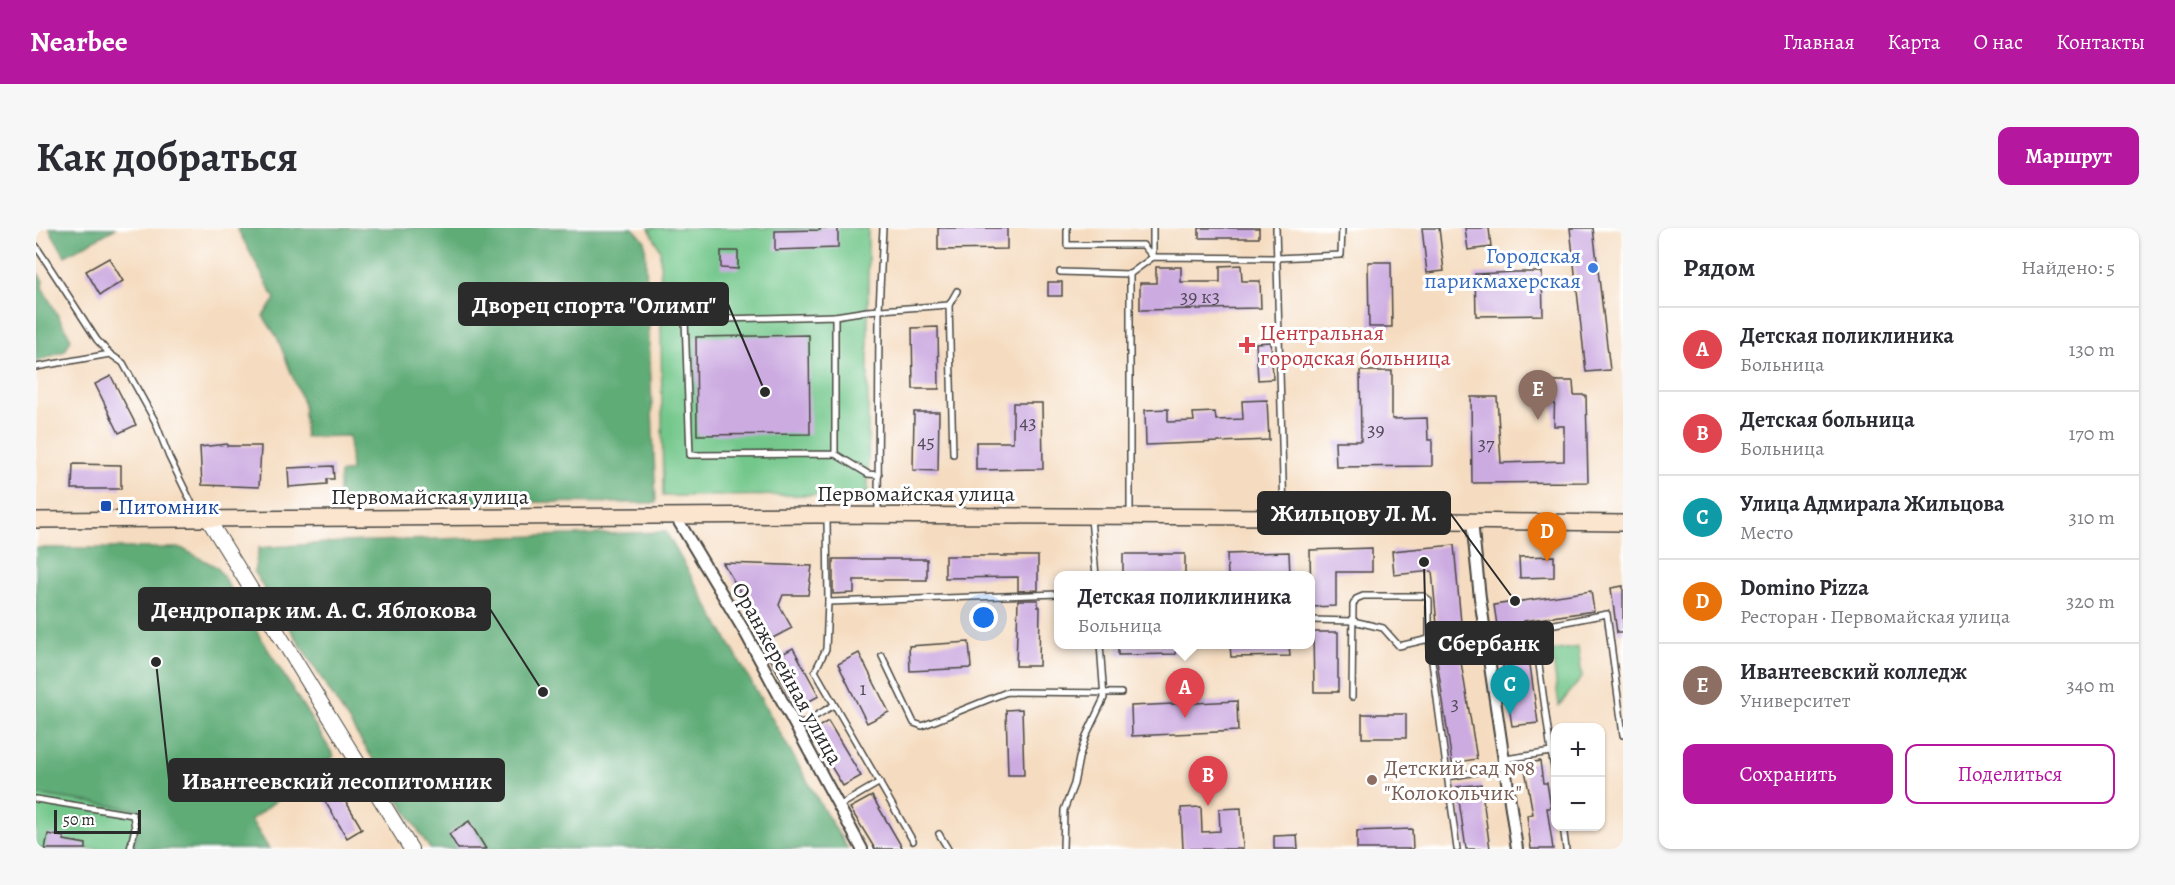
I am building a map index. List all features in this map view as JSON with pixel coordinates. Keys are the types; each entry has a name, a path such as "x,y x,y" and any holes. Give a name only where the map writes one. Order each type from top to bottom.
{"main road":[{"name":"Первомайская улица","path":"36,520 878,515 1284,517 1623,522"}],"street":[{"name":"Оранжерейная улица","path":"676,517 746,634 862,849"},
{"path":"204,519 411,849"},
{"path":"1472,521 1517,849"}],"lane":[{"path":"878,515 879,310 883,228"},
{"path":"1067,228 1067,245 1143,244 1153,257"},
{"path":"1153,228 1153,257"},
{"path":"1276,228 1284,517"},
{"path":"1060,272 1130,274 1153,257 1276,258 1341,255 1342,228"},
{"path":"36,246 98,340 110,354 123,363 204,519"},
{"path":"1130,274 1130,516"},
{"path":"953,454 949,305 957,291"},
{"path":"879,475 868,474 835,454 690,455 686,320 835,316 949,305"},
{"path":"835,316 835,454"},
{"path":"36,367 110,354"},
{"path":"827,515 826,649 815,671 913,841"},
{"path":"1091,516 1096,571"},
{"path":"828,602 1054,594"},
{"path":"1352,697 1353,605 1356,599 1364,596 1424,596 1429,600 1430,607 1429,639 1457,849"},
{"path":"1448,777 1551,752 1534,628 1607,614 1623,735"},
{"path":"1315,620 1353,621 1383,628 1398,646 1485,628"},
{"path":"1063,849 1064,810 1074,784 1086,736 1104,698 1100,649"},
{"path":"882,656 914,723 922,726 1007,693 1121,693"},
{"path":"797,728 834,705"},
{"path":"838,806 880,782"},
{"path":"36,799 133,815 135,828 130,849"},
{"path":"1564,831 1566,849"},
{"path":"939,834 948,849"}],"green space":[{"path":"49,228 116,228 65,256"},
{"path":"237,228 633,228 645,241 656,503 338,501 340,473 351,471 349,436 305,437 304,405 277,337 263,316 275,299"},
{"path":"649,228 868,228 868,495 663,496 660,250"},
{"path":"36,271 43,281 42,287 71,339 65,351 36,362"},
{"path":"666,532 848,849 430,849 254,572 259,548 341,542"},
{"path":"36,548 181,548 217,567 334,756 251,820 269,849 134,849 141,810 36,794"},
{"path":"1578,647 1582,677 1559,706 1552,651"},
{"path":"36,794 142,810 134,849 36,849"}],"building":[{"path":"820,228 838,228 838,248 775,250 775,231 820,230"},
{"path":"938,228 1007,228 1007,249 938,250"},
{"path":"1199,228 1259,228 1259,238 1199,238"},
{"path":"1422,228 1439,228 1444,271 1427,273"},
{"path":"1465,228 1489,228 1491,247 1468,250"},
{"path":"1570,228 1593,228 1610,370 1586,372"},
{"path":"721,251 738,251 738,269 721,268"},
{"path":"109,258 123,281 100,295 86,271"},
{"path":"1368,262 1391,262 1392,327 1369,327"},
{"path":"1241,265 1242,281 1260,281 1261,308 1140,310 1140,283 1156,283 1156,267 1181,267 1181,282 1220,282 1220,266"},
{"path":"1542,272 1543,315 1476,316 1475,274"},
{"path":"1048,282 1062,282 1062,296 1048,296"},
{"path":"938,327 939,389 913,389 912,328"},
{"path":"809,335 810,434 697,435 696,337"},
{"path":"1271,342 1273,379 1258,380 1256,343"},
{"path":"1360,371 1392,371 1392,419 1427,418 1428,440 1432,440 1432,466 1336,467 1335,441 1361,441"},
{"path":"111,376 136,425 119,433 95,384"},
{"path":"1555,381 1573,381 1574,395 1586,395 1588,482 1472,483 1471,397 1497,397 1501,463 1564,461 1564,426 1554,426"},
{"path":"1267,400 1269,440 1146,445 1145,410 1168,409 1168,422 1194,421 1193,413 1215,412 1216,420 1243,419 1242,401"},
{"path":"1013,403 1042,403 1043,469 976,470 976,442 1013,442"},
{"path":"914,412 939,412 938,471 913,470"},
{"path":"227,444 227,446 261,446 259,487 202,485 200,447"},
{"path":"73,464 121,465 121,489 72,489"},
{"path":"333,466 334,479 327,479 327,484 289,487 288,468"},
{"path":"1454,545 1461,623 1437,625 1432,571 1394,575 1392,551"},
{"path":"1372,548 1372,572 1336,572 1336,606 1315,607 1315,571 1310,571 1310,550"},
{"path":"1289,552 1290,571 1228,571 1227,554"},
{"path":"1123,554 1185,554 1185,571 1123,571"},
{"path":"945,556 1038,556 1038,590 1018,591 1018,577 945,578"},
{"path":"1554,556 1554,577 1520,578 1519,557"},
{"path":"833,559 927,559 927,580 854,580 854,593 833,594"},
{"path":"723,563 812,566 808,595 783,595 779,605 792,628 769,640"},
{"path":"1623,586 1623,633 1617,633 1611,588"},
{"path":"1591,591 1594,611 1524,621 1538,723 1512,726 1494,605"},
{"path":"1018,600 1038,600 1038,607 1040,607 1039,666 1016,666"},
{"path":"1315,632 1338,632 1338,692 1314,692"},
{"path":"969,642 971,668 910,671 909,646"},
{"path":"1458,644 1477,759 1452,763 1435,647"},
{"path":"793,648 819,696 796,708 771,660"},
{"path":"1118,649 1176,649 1176,654 1118,655"},
{"path":"1230,649 1289,649 1290,656 1231,657"},
{"path":"859,653 889,712 867,723 838,664"},
{"path":"1237,701 1238,731 1132,736 1131,706"},
{"path":"1022,709 1024,775 1008,775 1006,710"},
{"path":"1362,714 1406,714 1406,738 1362,738"},
{"path":"828,721 861,776 843,786 810,732"},
{"path":"1540,761 1543,783 1547,783 1551,808 1547,808 1553,849 1531,849 1527,815 1533,814 1524,764"},
{"path":"1481,784 1490,849 1466,849 1457,787"},
{"path":"338,788 362,829 347,838 323,798"},
{"path":"872,796 903,849 875,849 850,808"},
{"path":"1201,807 1202,832 1220,831 1219,809 1241,808 1243,849 1183,849 1181,808"},
{"path":"469,821 486,849 458,849 449,834"},
{"path":"1412,829 1413,849 1357,849 1357,831"},
{"path":"48,834 86,844 86,849 45,849"},
{"path":"1297,835 1298,849 1274,849 1274,836"}],"place":[{"name":"Городская парикмахерская","path":"1593,268"},
{"name":"Центральная городская больница","path":"1247,345"},
{"name":"Дворец спорта \"Олимп\"","path":"765,392"},
{"name":"Ивантеевский колледж","path":"1538,420"},
{"name":"Питомник","path":"106,506"},
{"name":"Сбербанк","path":"1424,562"},
{"name":"Domino Pizza","path":"1547,562"},
{"name":"Жильцову Л. М.","path":"1515,601"},
{"name":"Ивантеевский лесопитомник","path":"156,662"},
{"name":"Дендропарк им. А. С. Яблокова","path":"543,692"},
{"name":"Улица Адмирала Жильцова","path":"1510,715"},
{"name":"Детская поликлиника","path":"1185,718"},
{"name":"Детский сад №8 \"Колокольчик\"","path":"1372,780"},
{"name":"Детская больница","path":"1208,806"}]}
